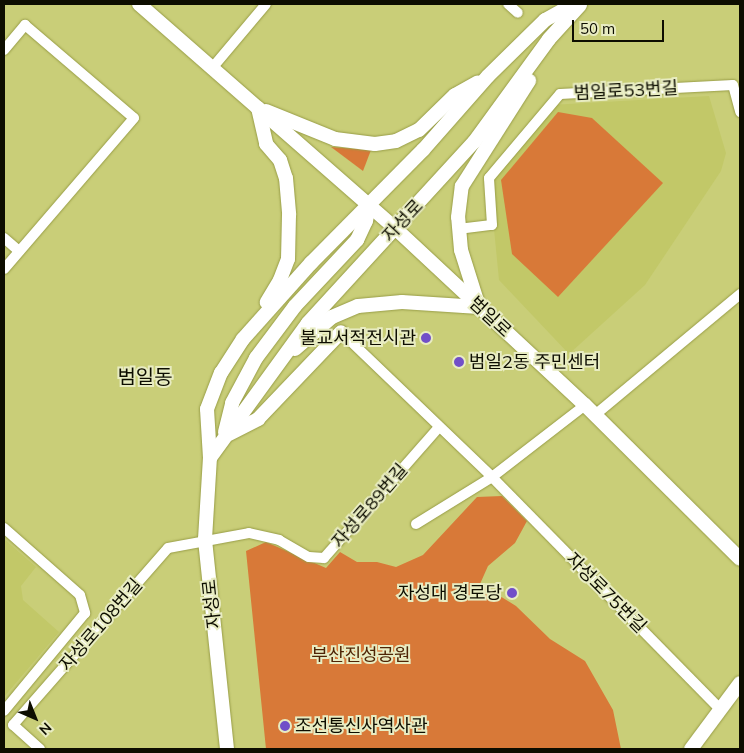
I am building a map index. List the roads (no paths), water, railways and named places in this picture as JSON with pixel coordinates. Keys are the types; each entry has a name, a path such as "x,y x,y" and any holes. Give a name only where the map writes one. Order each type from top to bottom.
{"main road":[{"path":"139,4 213,67"},
{"name":"자성로","path":"227,749 205,539 210,458 207,409 221,373 243,339 265,313 423,150 488,76 545,20 574,4"},
{"name":"자성로","path":"210,458 308,323 474,142 549,40 582,4"},
{"path":"278,363 332,316 358,306 402,302 479,307 461,250 458,229 462,186 527,85 549,40"},
{"name":"범일로","path":"213,67 369,204 590,410 740,559"},
{"path":"258,108 335,139 375,144 396,141 420,130 455,95 488,76"},
{"path":"258,108 266,144 280,160 286,178 289,215 288,259 280,280 267,300 265,313"},
{"name":"자성로","path":"224,437 232,403 256,358 295,306 357,240 366,221 369,204"},
{"path":"224,437 258,419 341,332"},
{"path":"691,749 740,683"}],"street":[{"path":"213,67 266,4"},
{"path":"508,4 518,13"},
{"path":"4,50 25,25 134,118 4,269"},
{"name":"범일로53번길","path":"458,229 492,225 489,178 560,94 733,85 740,112"},
{"path":"4,238 19,251"},
{"path":"416,524 492,477 590,410 740,294"},
{"name":"자성로75번길","path":"341,332 492,477 720,709"},
{"name":"자성로89번길","path":"205,539 249,533 279,540 309,558 324,558 440,427"},
{"path":"4,528 80,595 85,613 4,711"},
{"name":"자성로108번길","path":"40,749 13,725 168,548 205,539"}],"place":[{"name":"불교서적전시관","path":"426,338"},
{"name":"범일2동 주민센터","path":"459,362"},
{"name":"자성대 경로당","path":"512,593"},
{"name":"조선통신사역사관","path":"285,726"}],"district":[{"name":"범일동","path":"145,376"}],"park label":[{"name":"부산진성공원","path":"361,655"}]}
